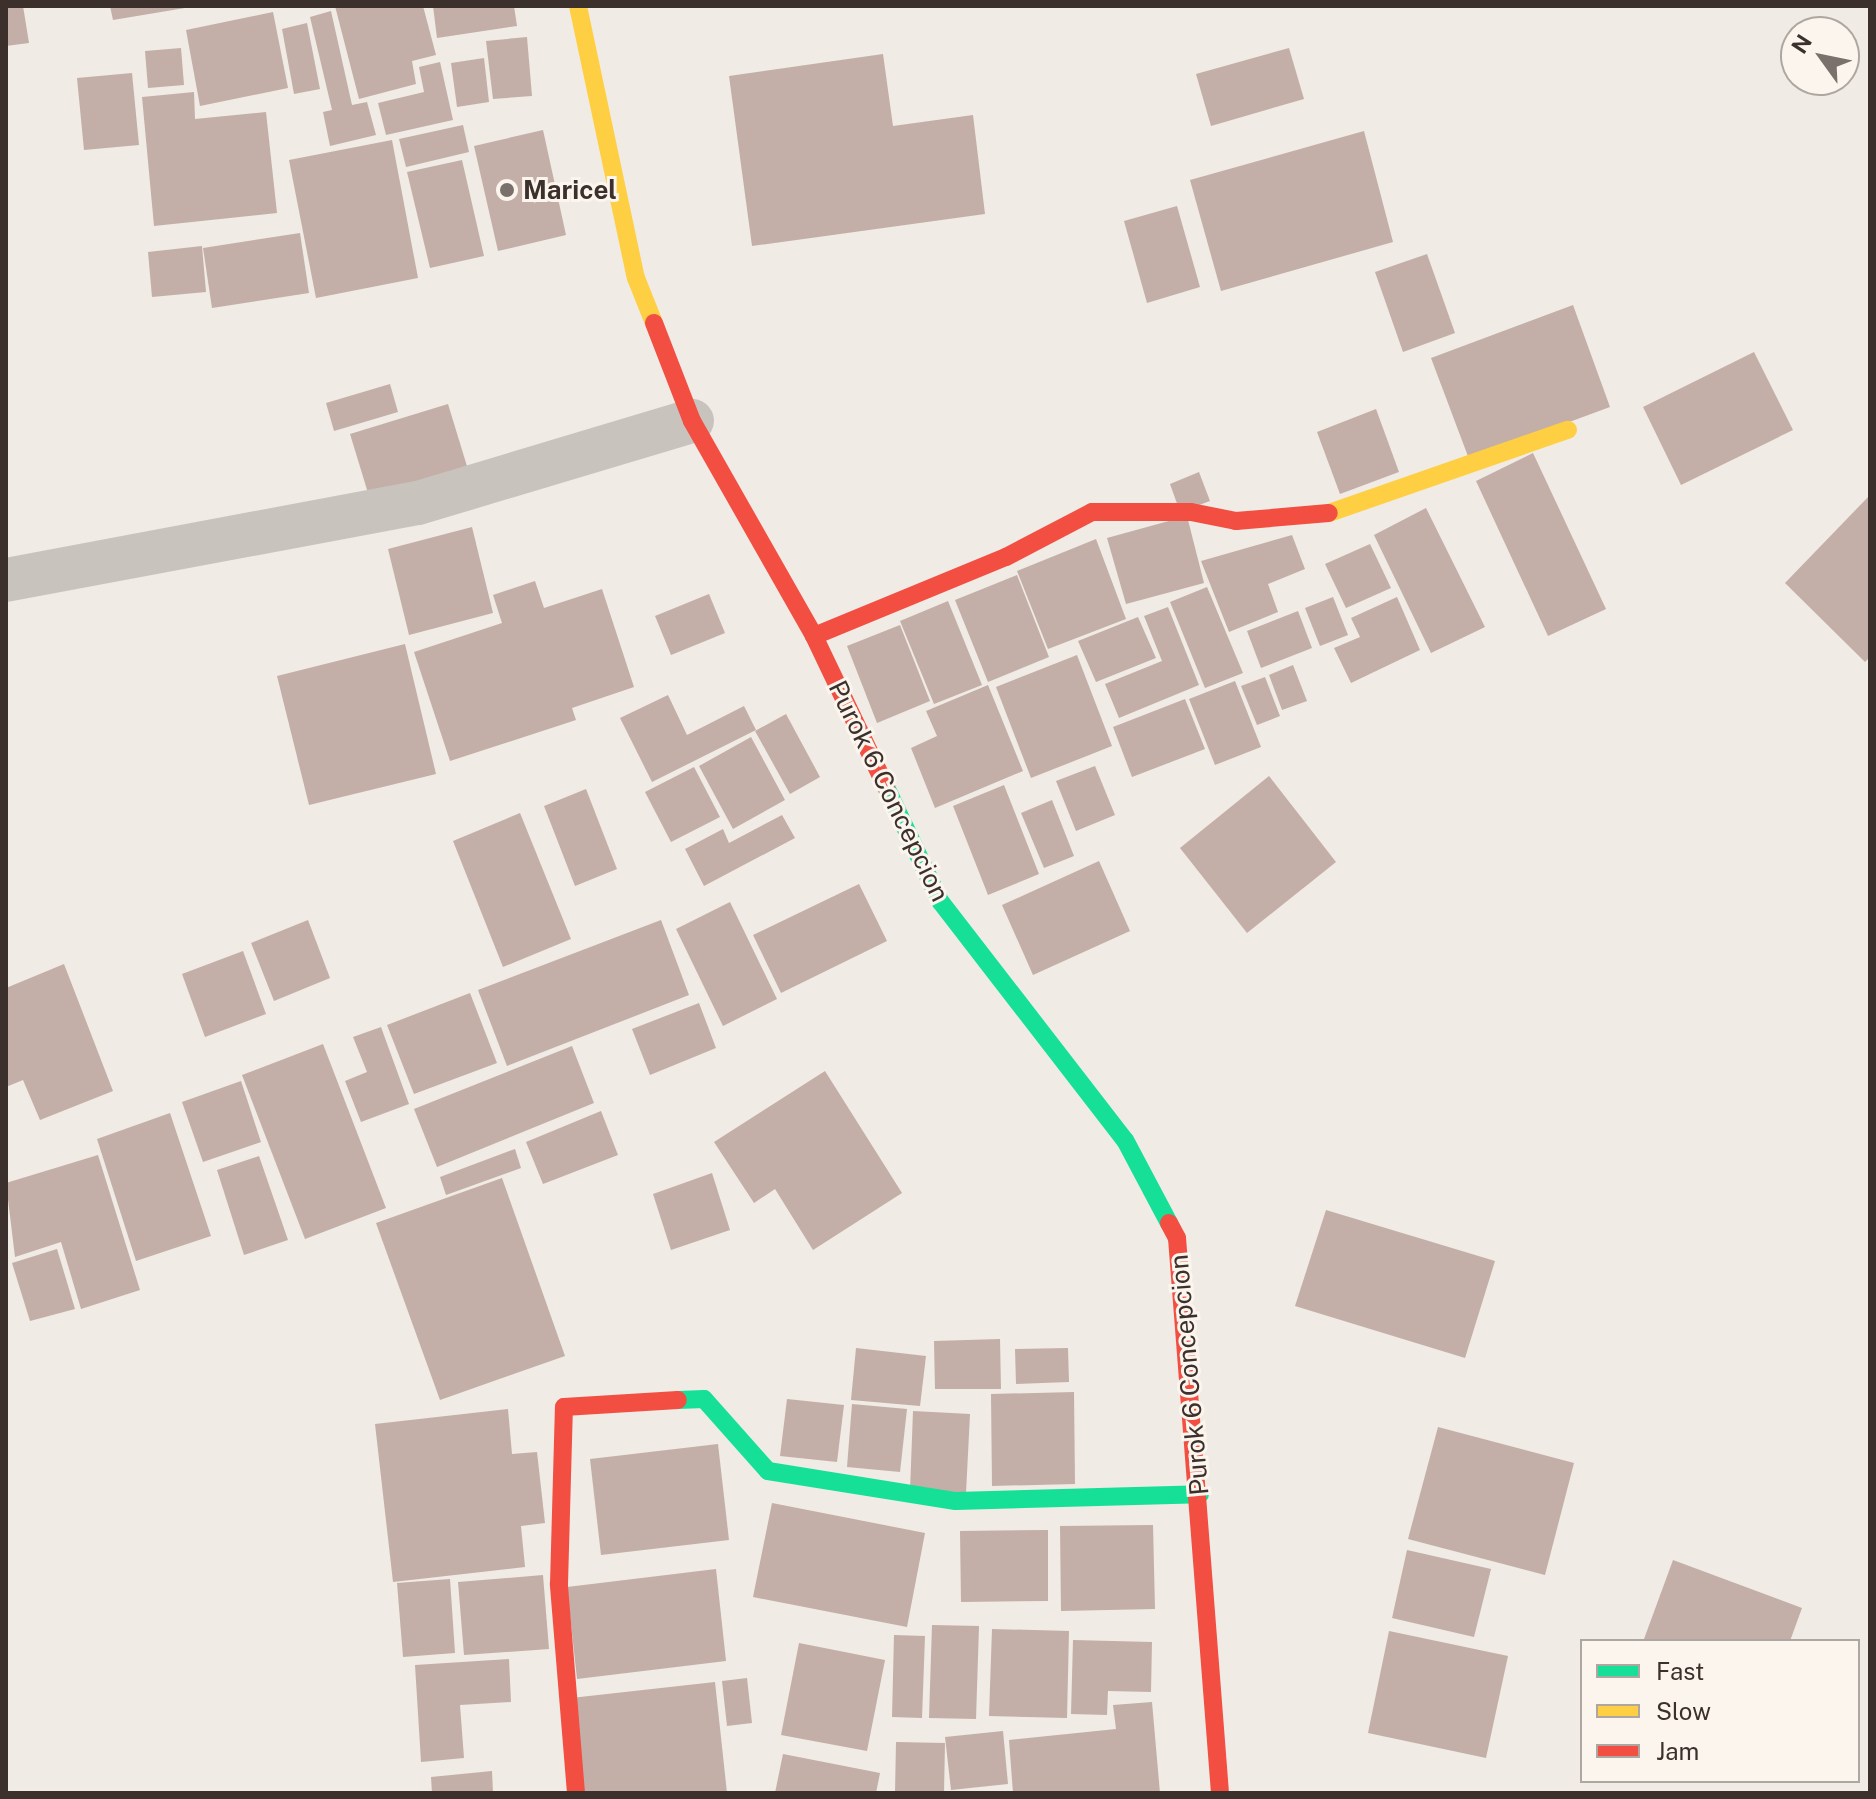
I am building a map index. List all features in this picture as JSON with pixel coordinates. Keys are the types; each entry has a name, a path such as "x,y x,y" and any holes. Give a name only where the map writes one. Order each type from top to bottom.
{"street":[{"name":"Purok 6 Concepcion","path":"578,6 636,278 692,421 814,636 940,901 1125,1140 1177,1238 1200,1494 1220,1793"},
{"path":"6,580 418,503 692,421"},
{"path":"814,636 1006,557 1092,512 1191,512 1236,521 1332,513 1568,430"},
{"path":"576,1793 559,1584 564,1407 704,1399 768,1471 956,1501 1200,1494"}],"building":[{"path":"6,6 23,6 29,43 6,46"},
{"path":"110,6 185,6 185,8 113,20"},
{"path":"335,6 423,6 436,55 412,61 416,84 359,99"},
{"path":"433,6 514,6 517,26 437,38"},
{"path":"331,11 352,105 367,102 376,135 330,146 323,112 332,110 310,17"},
{"path":"273,12 288,88 200,106 186,30"},
{"path":"307,23 320,89 294,94 282,29"},
{"path":"527,37 532,96 493,99 486,41"},
{"path":"181,48 184,85 148,88 145,51"},
{"path":"1289,48 1304,99 1211,126 1196,74"},
{"path":"883,54 893,126 973,115 985,214 752,246 729,76"},
{"path":"484,58 489,102 457,107 451,63"},
{"path":"440,62 453,120 386,135 378,103 424,92 419,67"},
{"path":"132,73 139,145 84,150 77,78"},
{"path":"194,92 195,119 266,112 277,213 154,226 142,97"},
{"path":"463,125 469,152 406,167 399,139"},
{"path":"543,130 566,235 498,251 474,146"},
{"path":"1364,131 1393,242 1221,291 1190,180"},
{"path":"392,140 418,278 316,298 289,160"},
{"path":"462,160 484,256 430,268 407,172"},
{"path":"1177,206 1200,287 1147,303 1124,221"},
{"path":"300,233 309,293 212,308 203,248"},
{"path":"202,246 206,292 152,297 148,252"},
{"path":"1427,254 1455,333 1403,352 1375,272"},
{"path":"1573,305 1610,407 1469,459 1431,358"},
{"path":"1754,352 1793,430 1681,485 1643,407"},
{"path":"390,384 398,412 334,431 326,403"},
{"path":"448,404 470,476 372,506 350,434"},
{"path":"1376,409 1399,472 1340,494 1317,432"},
{"path":"1533,453 1606,609 1548,636 1476,481"},
{"path":"1199,472 1210,501 1180,512 1170,484"},
{"path":"1870,495 1870,657 1865,662 1785,583"},
{"path":"1426,508 1485,627 1431,653 1374,535"},
{"path":"1187,516 1204,583 1126,604 1107,538"},
{"path":"472,527 493,613 409,635 388,549"},
{"path":"1292,535 1305,569 1268,584 1278,612 1229,632 1201,561"},
{"path":"1096,539 1126,619 1048,649 1017,571"},
{"path":"1370,544 1391,588 1346,608 1325,564"},
{"path":"1017,575 1049,657 988,682 955,600"},
{"path":"535,581 544,608 602,589 634,687 572,708 576,720 450,761 414,652 502,623 493,595"},
{"path":"1207,587 1243,673 1205,688 1170,602"},
{"path":"709,594 725,633 671,655 655,616"},
{"path":"1333,597 1348,635 1320,646 1305,608"},
{"path":"1397,597 1420,650 1351,683 1334,648 1360,637 1351,618"},
{"path":"948,601 982,685 934,704 900,621"},
{"path":"1168,607 1199,685 1119,718 1105,684 1162,661 1144,616"},
{"path":"1298,611 1312,648 1261,668 1247,631"},
{"path":"1138,617 1156,658 1096,682 1078,641"},
{"path":"900,625 930,701 877,723 847,646"},
{"path":"405,644 436,774 309,805 277,676"},
{"path":"1077,655 1112,746 1031,778 996,687"},
{"path":"1293,665 1307,701 1282,710 1269,675"},
{"path":"1265,677 1280,716 1257,725 1241,686"},
{"path":"1235,681 1261,747 1215,765 1189,699"},
{"path":"988,685 1023,771 935,808 911,748 937,736 926,711"},
{"path":"668,695 687,735 744,706 756,730 652,782 620,718"},
{"path":"1185,699 1205,749 1132,777 1113,727"},
{"path":"786,714 820,777 790,794 755,731"},
{"path":"751,737 785,800 733,829 699,766"},
{"path":"1095,766 1115,815 1076,831 1056,781"},
{"path":"694,767 720,817 671,842 645,792"},
{"path":"1269,776 1336,862 1247,933 1180,848"},
{"path":"1004,785 1039,874 988,895 953,806"},
{"path":"586,789 617,869 575,886 544,806"},
{"path":"1052,800 1074,856 1044,868 1021,813"},
{"path":"520,813 571,939 503,967 453,841"},
{"path":"782,815 795,838 704,886 685,849 723,829 729,843"},
{"path":"1099,861 1130,931 1033,975 1002,905"},
{"path":"859,884 887,941 781,993 753,935"},
{"path":"730,902 777,999 723,1026 676,929"},
{"path":"308,920 330,978 274,1001 251,943"},
{"path":"661,920 689,995 507,1066 478,990"},
{"path":"243,951 266,1014 205,1037 182,974"},
{"path":"64,964 113,1091 40,1120 23,1080 6,1087 6,988"},
{"path":"470,993 497,1063 414,1094 387,1025"},
{"path":"699,1003 716,1048 650,1075 632,1029"},
{"path":"381,1027 409,1104 361,1122 345,1081 367,1072 353,1037"},
{"path":"323,1044 386,1208 305,1239 242,1075"},
{"path":"572,1046 594,1103 437,1167 414,1109"},
{"path":"825,1071 902,1193 813,1250 775,1189 754,1203 714,1142"},
{"path":"241,1081 261,1142 203,1162 182,1102"},
{"path":"601,1111 618,1155 543,1184 526,1142"},
{"path":"170,1113 211,1236 136,1261 97,1139"},
{"path":"515,1149 521,1168 446,1195 440,1177"},
{"path":"98,1155 140,1290 81,1309 61,1242 15,1257 6,1183"},
{"path":"259,1156 288,1240 244,1255 217,1170"},
{"path":"712,1173 730,1230 671,1250 653,1194"},
{"path":"502,1178 565,1356 440,1400 376,1223"},
{"path":"1326,1210 1495,1261 1465,1358 1295,1306"},
{"path":"57,1249 75,1309 30,1321 12,1263"},
{"path":"1000,1339 1001,1389 935,1389 934,1341"},
{"path":"856,1348 926,1356 920,1406 851,1400"},
{"path":"1068,1348 1069,1382 1016,1384 1015,1349"},
{"path":"1074,1392 1075,1484 992,1486 991,1394"},
{"path":"787,1399 844,1405 837,1462 780,1456"},
{"path":"852,1404 907,1409 900,1472 847,1467"},
{"path":"508,1409 512,1454 537,1452 545,1523 521,1526 525,1567 393,1582 375,1424"},
{"path":"913,1411 970,1414 966,1493 910,1491"},
{"path":"1438,1427 1574,1463 1545,1575 1408,1539"},
{"path":"718,1444 729,1540 601,1555 590,1459"},
{"path":"772,1503 925,1533 907,1627 753,1597"},
{"path":"1153,1525 1155,1609 1061,1611 1060,1526"},
{"path":"1048,1530 1048,1601 961,1602 960,1531"},
{"path":"1407,1550 1491,1569 1474,1637 1392,1618"},
{"path":"1673,1560 1802,1608 1791,1639 1644,1639"},
{"path":"716,1569 726,1661 577,1679 567,1587"},
{"path":"543,1575 549,1649 464,1655 458,1582"},
{"path":"450,1579 455,1653 403,1657 397,1583"},
{"path":"932,1625 979,1626 976,1719 929,1718"},
{"path":"992,1629 1069,1631 1067,1718 989,1716"},
{"path":"1389,1631 1508,1656 1486,1758 1368,1733"},
{"path":"894,1635 925,1636 922,1718 892,1717"},
{"path":"1073,1640 1152,1642 1151,1692 1108,1691 1107,1715 1071,1714"},
{"path":"799,1643 885,1660 867,1751 781,1735"},
{"path":"509,1659 511,1702 460,1705 464,1758 421,1762 415,1665"},
{"path":"747,1678 752,1723 727,1726 722,1681"},
{"path":"715,1682 727,1793 581,1793 571,1698"},
{"path":"1152,1702 1160,1793 1013,1793 1009,1740 1116,1729 1113,1705"},
{"path":"1003,1731 1008,1784 951,1790 945,1737"},
{"path":"896,1742 945,1743 944,1793 895,1793"},
{"path":"783,1754 880,1773 876,1793 775,1793"},
{"path":"492,1771 493,1793 432,1793 431,1777"}],"traffic: fast":[{"path":"886,787 940,901 1125,1140 1169,1223"},
{"path":"678,1400 704,1399 768,1471 956,1501 1200,1494"}],"traffic: slow":[{"path":"578,6 636,278 654,323"},
{"path":"1329,513 1568,430"}],"traffic: jam":[{"path":"654,323 692,421 814,636 886,787"},
{"path":"814,636 1006,557 1092,512 1191,512 1236,521 1329,513"},
{"path":"1169,1223 1177,1238 1220,1793"},
{"path":"576,1793 559,1584 564,1407 678,1400"}],"place":[{"name":"Maricel","path":"507,190"}]}
